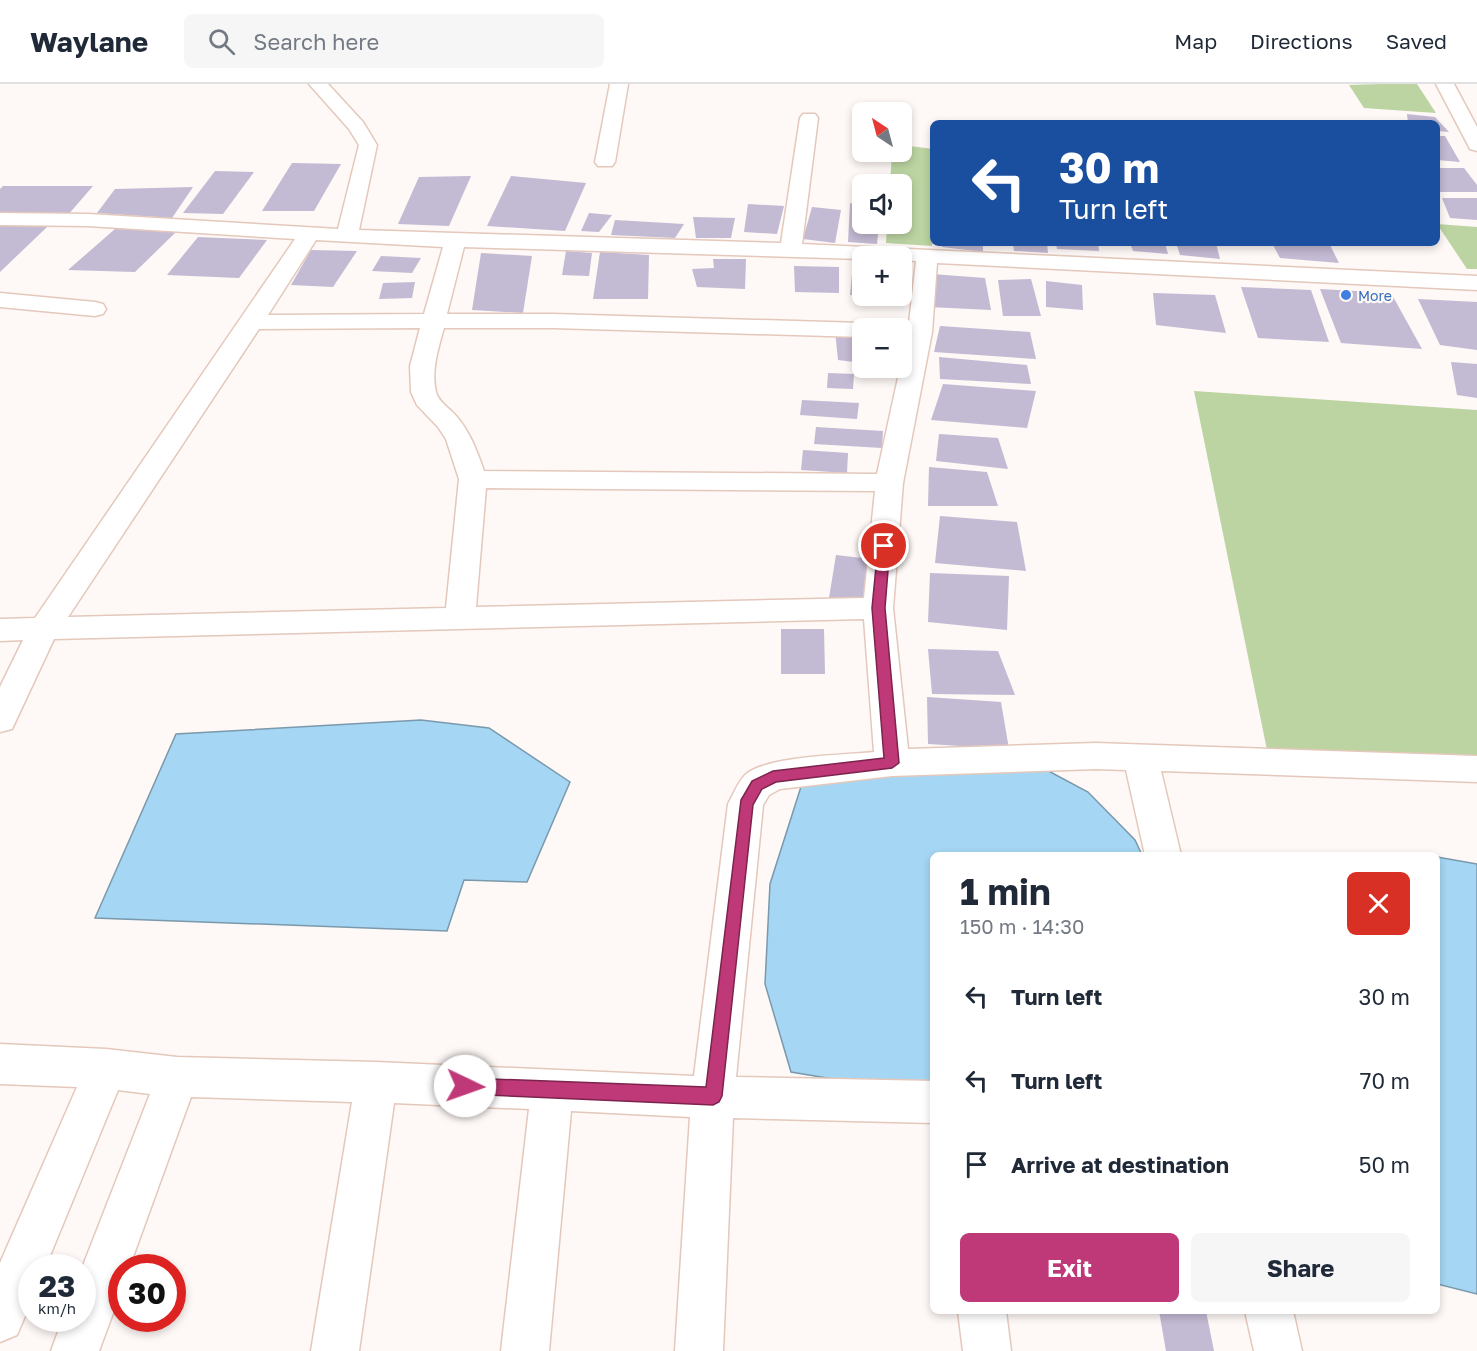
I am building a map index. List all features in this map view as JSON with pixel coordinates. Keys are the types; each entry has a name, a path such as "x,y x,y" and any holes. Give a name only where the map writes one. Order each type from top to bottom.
{"street":[{"path":"318,84 356,126 368,145 347,235"},
{"path":"606,162 619,84"},
{"path":"1446,87 1467,90"},
{"path":"1446,87 1477,146"},
{"path":"791,249 808,118"},
{"path":"0,219 88,220 455,241 791,249 927,256 990,252 1220,269 1477,283"},
{"path":"0,720 44,629 309,234"},
{"path":"455,241 422,366 423,392 426,400 448,422 459,439 473,479 460,618"},
{"path":"912,327 927,256"},
{"path":"0,300 94,309"},
{"path":"252,322 552,321 852,330"},
{"path":"892,763 878,608 889,483 904,378"},
{"path":"473,479 889,483"},
{"path":"0,630 878,608"},
{"path":"699,1351 713,1096 746,804 757,785 773,776 892,763 1096,756 1477,769"},
{"path":"1141,759 1162,852"},
{"path":"0,1064 106,1069 177,1077 930,1102"},
{"path":"0,1318 106,1069"},
{"path":"75,1351 177,1077"},
{"path":"335,1351 376,1082"},
{"path":"525,1351 552,1090"},
{"path":"982,1314 987,1351"},
{"path":"1270,1314 1278,1351"}],"green space":[{"path":"1417,84 1436,113 1364,108 1349,85"},
{"path":"912,146 930,149 930,246 886,243 886,234 912,234 912,174 891,174 891,162 912,162"},
{"path":"1440,224 1477,227 1477,269 1467,269 1440,228"},
{"path":"1194,391 1477,410 1477,757 1267,750"}],"water":[{"path":"421,720 489,728 570,782 527,882 464,880 447,931 95,918 176,734"},
{"path":"1041,767 1088,792 1135,840 1141,852 930,852 930,1088 875,1086 791,1072 765,984 770,884 806,771"},
{"path":"1440,858 1477,864 1477,1294 1440,1285"}],"building":[{"path":"1407,114 1435,117 1438,120 1408,120"},
{"path":"1440,122 1449,132 1440,131"},
{"path":"1440,136 1445,136 1460,162 1440,160"},
{"path":"292,163 341,164 314,211 262,211"},
{"path":"1440,168 1464,168 1477,185 1477,192 1440,192"},
{"path":"215,171 254,172 223,214 183,213"},
{"path":"471,176 449,226 398,224 419,177"},
{"path":"511,176 586,183 565,231 487,226"},
{"path":"3,186 93,186 67,216 0,213 0,189"},
{"path":"193,187 172,218 97,213 115,189"},
{"path":"1442,198 1477,198 1477,220 1450,218"},
{"path":"850,203 852,203 852,234 878,234 877,244 848,242"},
{"path":"748,204 784,206 777,234 744,232"},
{"path":"812,207 841,210 835,243 803,239"},
{"path":"589,213 612,215 599,232 581,231"},
{"path":"693,217 735,218 731,238 696,238"},
{"path":"615,220 684,224 675,238 611,235"},
{"path":"0,224 47,227 0,272"},
{"path":"115,229 177,231 135,272 68,270"},
{"path":"198,237 267,240 239,278 167,275"},
{"path":"983,246 983,252 942,247"},
{"path":"1013,246 1047,246 1048,253 1014,251"},
{"path":"1056,246 1098,246 1099,251 1057,249"},
{"path":"1131,246 1166,246 1168,254 1133,251"},
{"path":"1177,246 1217,246 1220,259 1180,255"},
{"path":"1274,246 1330,246 1339,263 1280,258"},
{"path":"311,250 357,251 333,287 291,285"},
{"path":"566,251 592,253 589,276 562,275"},
{"path":"600,252 649,255 648,299 593,299"},
{"path":"481,253 532,256 523,313 472,310"},
{"path":"381,256 421,258 412,273 372,271"},
{"path":"713,259 746,259 745,289 697,287 692,269 714,268"},
{"path":"794,266 839,267 839,293 795,292"},
{"path":"932,274 985,278 991,310 929,307"},
{"path":"1031,279 1041,316 1003,316 998,280"},
{"path":"1046,281 1082,285 1083,310 1046,307"},
{"path":"415,282 412,298 379,299 383,283"},
{"path":"1241,287 1311,290 1329,342 1258,338"},
{"path":"1320,289 1391,293 1422,349 1341,343"},
{"path":"1153,293 1215,295 1226,333 1156,325"},
{"path":"1418,299 1477,302 1477,350 1440,345"},
{"path":"940,326 1030,332 1036,359 934,352"},
{"path":"835,331 852,332 852,362 838,360"},
{"path":"939,357 1027,365 1031,384 940,379"},
{"path":"1451,362 1477,364 1477,398 1457,395"},
{"path":"828,373 852,374 853,389 827,388"},
{"path":"943,384 1036,391 1027,428 931,420"},
{"path":"802,400 859,403 857,419 800,415"},
{"path":"816,427 883,431 882,448 814,444"},
{"path":"939,434 998,438 1008,469 936,461"},
{"path":"803,450 848,453 847,473 801,470"},
{"path":"929,467 987,472 998,506 928,506"},
{"path":"940,516 1017,522 1026,571 935,563"},
{"path":"836,555 896,562 884,606 828,604"},
{"path":"930,573 1009,576 1007,630 928,622"},
{"path":"781,629 824,629 825,674 781,674"},
{"path":"928,649 998,651 1015,695 932,694"},
{"path":"927,697 1001,702 1009,749 928,744"},
{"path":"1160,1314 1207,1314 1214,1351 1166,1351"}],"place":[{"name":"More","path":"1346,295"}],"route":[{"path":"465,1086 713,1096 746,804 757,785 773,776 802,771 892,763 878,608 884,546"}]}
